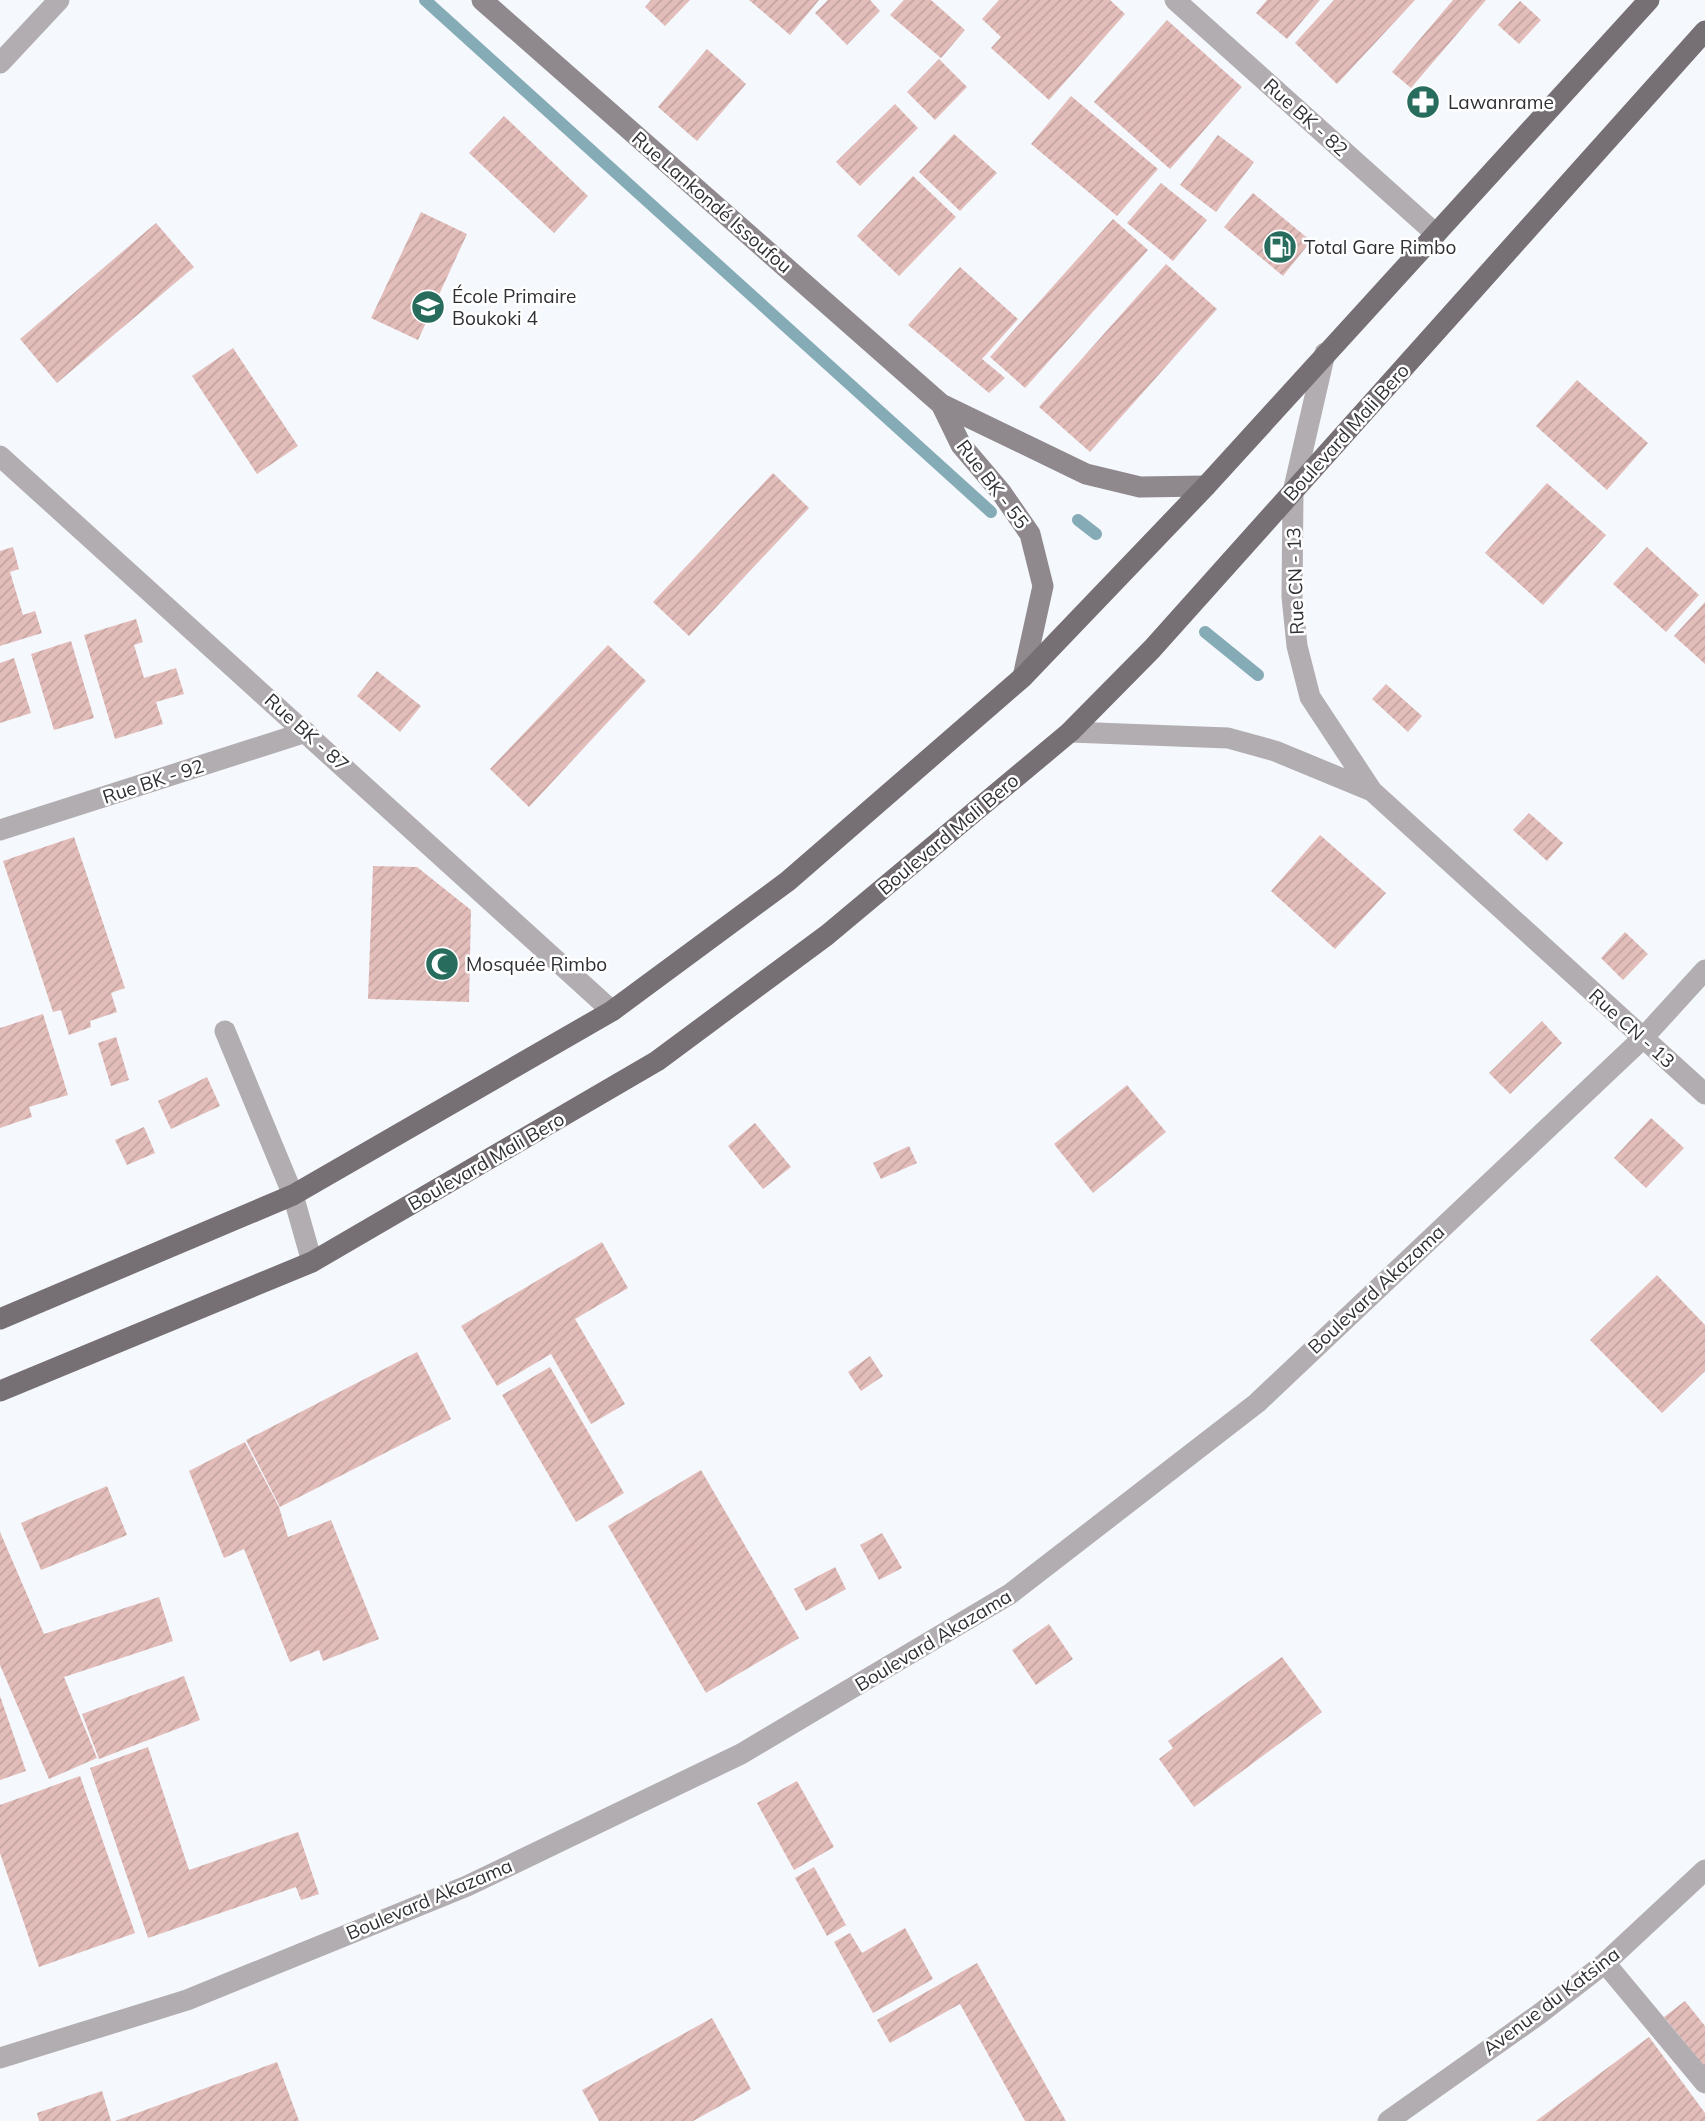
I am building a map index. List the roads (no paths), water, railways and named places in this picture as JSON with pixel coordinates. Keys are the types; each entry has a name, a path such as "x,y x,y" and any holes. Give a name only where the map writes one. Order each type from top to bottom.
{"main road":[{"path":"0,1319 293,1195 612,1011 788,881 1023,677 1206,486 1649,0"},
{"name":"Boulevard Mali Bero","path":"0,1391 312,1262 657,1061 827,935 1070,732 1152,649 1705,31"}],"street":[{"path":"0,63 59,0"},
{"name":"Rue Lankondé Issoufou","path":"482,0 942,404"},
{"name":"Rue BK - 82","path":"1175,0 1436,234"},
{"name":"Rue CN - 13","path":"1325,353 1293,492 1292,597 1297,646 1310,697 1372,791 1705,1094"},
{"name":"Rue BK - 55","path":"942,404 1086,474 1140,487 1206,486"},
{"name":"Rue BK - 55","path":"942,404 961,445 1030,534 1042,586 1023,677"},
{"name":"Rue BK - 87","path":"0,456 612,1011"},
{"name":"Rue BK - 92","path":"0,830 306,732"},
{"name":"Rue CN - 13","path":"1070,732 1228,738 1275,751 1372,791"},
{"name":"Boulevard Akazama","path":"0,2058 187,2000 467,1886 741,1754 1010,1594 1256,1402 1643,1038 1705,970"},
{"path":"225,1031 293,1195 312,1262"},
{"name":"Avenue du Katsina","path":"1388,2121 1538,2015 1605,1963 1705,1870"},
{"path":"1605,1963 1705,2084"}],"waterway":[{"path":"425,0 991,512"},
{"path":"1078,520 1096,534"},
{"path":"1205,632 1258,675"}],"place":[{"name":"Lawanrame","path":"1423,102"},
{"name":"Total Gare Rimbo","path":"1280,247"},
{"name":"École Primaire Boukoki 4","path":"428,307"},
{"name":"Mosquée Rimbo","path":"442,964"}]}
